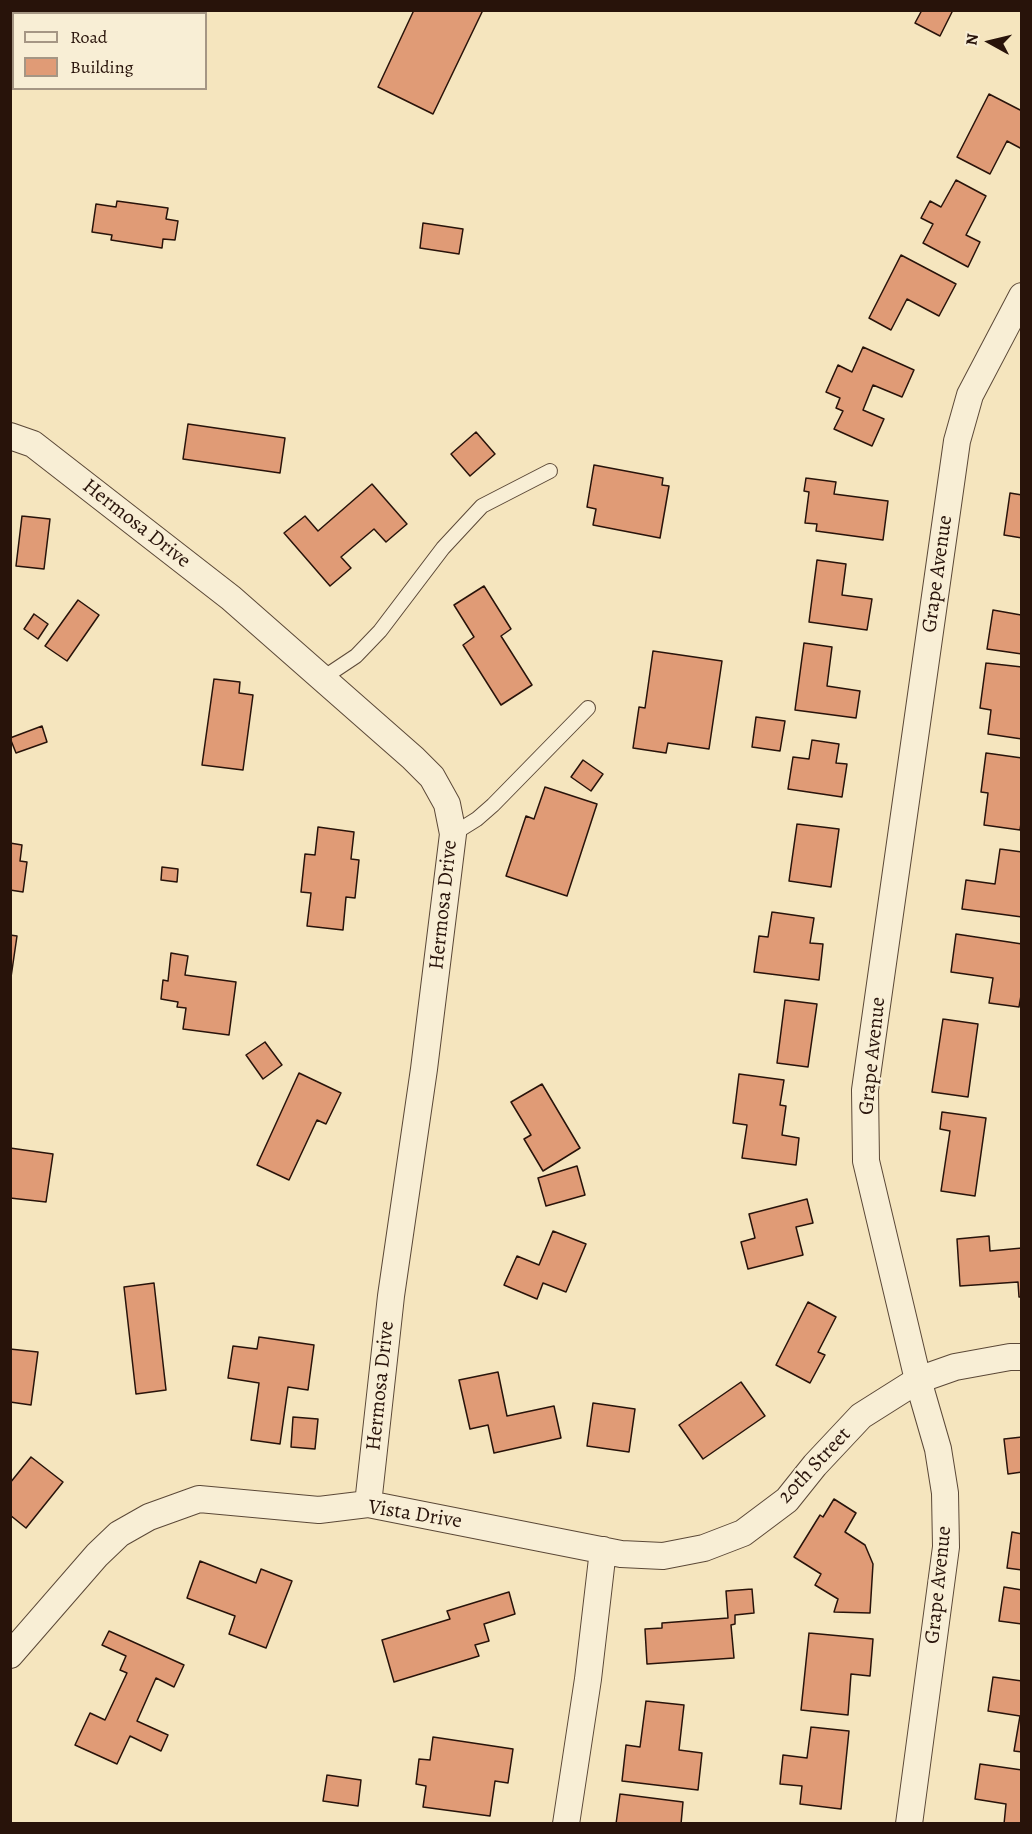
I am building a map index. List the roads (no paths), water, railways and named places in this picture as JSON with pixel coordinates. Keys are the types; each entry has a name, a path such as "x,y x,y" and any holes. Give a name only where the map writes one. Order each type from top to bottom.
{"street":[{"name":"Grape Avenue","path":"909,1824 946,1547 945,1493 938,1449 918,1380 866,1161 865,1090 957,441 970,395 1022,296"},
{"name":"Hermosa Drive","path":"10,436 33,444 55,460 231,598 413,758 432,777 447,804 453,834 424,1069 391,1296 368,1504"},
{"name":"20th Street","path":"603,1550 621,1554 663,1556 704,1548 742,1533 787,1500 861,1416 918,1380 955,1367 1022,1357"},
{"name":"Vista Drive","path":"10,1655 119,1534 148,1516 200,1499 319,1510 368,1504 603,1550"},
{"path":"566,1824 603,1550"}],"lane":[{"path":"323,678 356,656 380,631 443,548 482,506 550,471"},
{"path":"453,834 493,806 588,708"}]}
